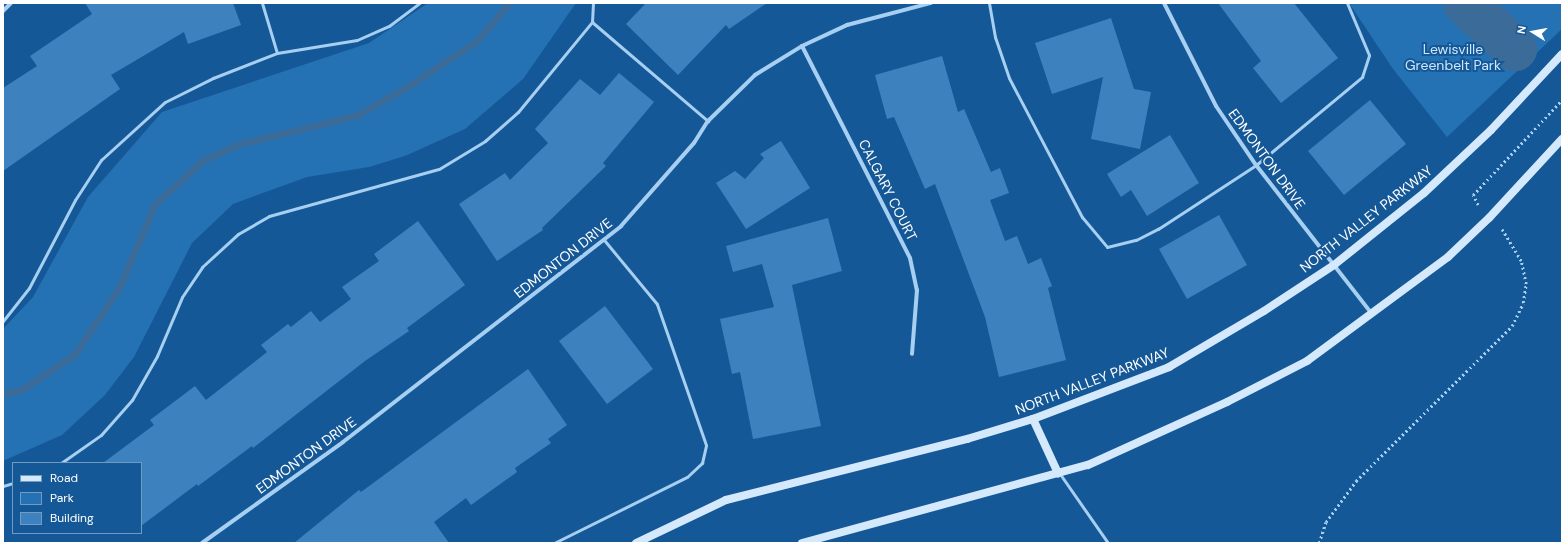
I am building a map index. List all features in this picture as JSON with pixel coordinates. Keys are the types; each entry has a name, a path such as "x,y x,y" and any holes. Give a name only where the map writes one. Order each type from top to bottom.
{"street":[{"path":"3,11 12,3"},
{"name":"EDMONTON DRIVE","path":"202,543 343,442 604,240 664,179 694,143 708,122 755,75 802,46 848,26 931,3"},
{"name":"EDMONTON DRIVE","path":"1164,3 1216,106 1256,165 1373,316"},
{"name":"CALGARY COURT","path":"802,46 910,258 917,290 912,354"},
{"name":"NORTH VALLEY PARKWAY","path":"636,543 726,500 967,439 1033,419 1169,367 1264,311 1334,264 1424,193 1491,130 1562,54"},
{"path":"802,543 1088,465 1233,399 1307,361 1373,316 1448,257 1562,139"},
{"path":"1033,419 1058,473"}],"lane":[{"path":"262,3 277,53"},
{"path":"3,322 29,288 75,200 101,160 135,126 165,102 213,78 277,53 357,40 389,26 419,3"},
{"path":"62,462 101,434 132,400 157,356 182,297 202,267 238,234 269,216 439,169 485,141 518,112 592,22 594,3"},
{"path":"989,3 995,37 1009,78 1082,217 1107,247 1136,240 1158,228 1256,165 1362,77 1369,55 1347,3"},
{"path":"592,22 708,122"},
{"path":"554,543 687,477 702,463 706,445 657,304 604,240"},
{"path":"1058,473 1108,543"}],"path":[{"path":"1480,207 1473,195 1562,100"},
{"path":"1319,543 1326,522 1356,481 1512,326 1523,303 1526,284 1521,261 1502,229"}],"green space":[{"path":"428,3 576,3 523,79 465,129 405,156 369,167 307,177 233,204 192,243 134,357 105,395 62,435 3,461 3,329 33,297 88,197 162,112 369,43"},
{"name":"Lewisville Greenbelt Park","path":"1349,3 1562,3 1562,29 1447,137 1393,69"}],"building":[{"path":"85,3 233,3 241,25 188,44 184,32 111,75 120,89 3,171 3,88 37,66 30,56 92,14"},
{"path":"646,3 767,3 729,29 726,25 678,75 626,24"},
{"path":"1218,3 1294,3 1338,58 1281,103 1253,68 1261,61"},
{"path":"1111,18 1134,89 1151,92 1140,149 1091,139 1103,77 1052,94 1035,43"},
{"path":"942,56 958,112 964,109 991,172 1000,168 1009,193 990,200 1005,241 1017,236 1028,264 1041,258 1052,286 1048,288 1066,360 999,377 985,317 935,184 925,189 894,117 887,119 875,75"},
{"path":"619,73 654,102 603,163 606,166 542,228 543,230 497,261 459,204 505,173 510,180 548,143 535,129 580,79 600,95"},
{"path":"1370,100 1406,144 1344,195 1308,151"},
{"path":"1170,135 1199,183 1147,216 1131,190 1121,197 1107,174"},
{"path":"781,141 810,188 746,229 716,183 735,171 745,179 764,158 760,154"},
{"path":"1219,215 1247,265 1187,299 1159,249"},
{"path":"828,218 842,271 792,285 821,426 753,439 740,372 732,374 720,319 774,307 762,264 733,272 726,246"},
{"path":"418,221 465,285 407,328 409,331 365,361 253,448 252,446 198,486 197,484 142,525 142,462 104,462 154,425 150,420 195,386 206,400 267,352 261,345 288,324 291,327 311,311 320,322 351,299 342,287 379,261 374,254"},
{"path":"605,306 653,369 607,404 559,341"},
{"path":"528,369 567,425 548,439 551,443 515,468 517,472 471,505 466,498 434,522 449,543 294,543 359,490 361,492"}],"waterway":[{"path":"3,394 23,389 75,354 119,288 155,204 203,160 236,145 358,115 410,85 478,40 509,3"},
{"path":"1465,3 1514,48"}]}
